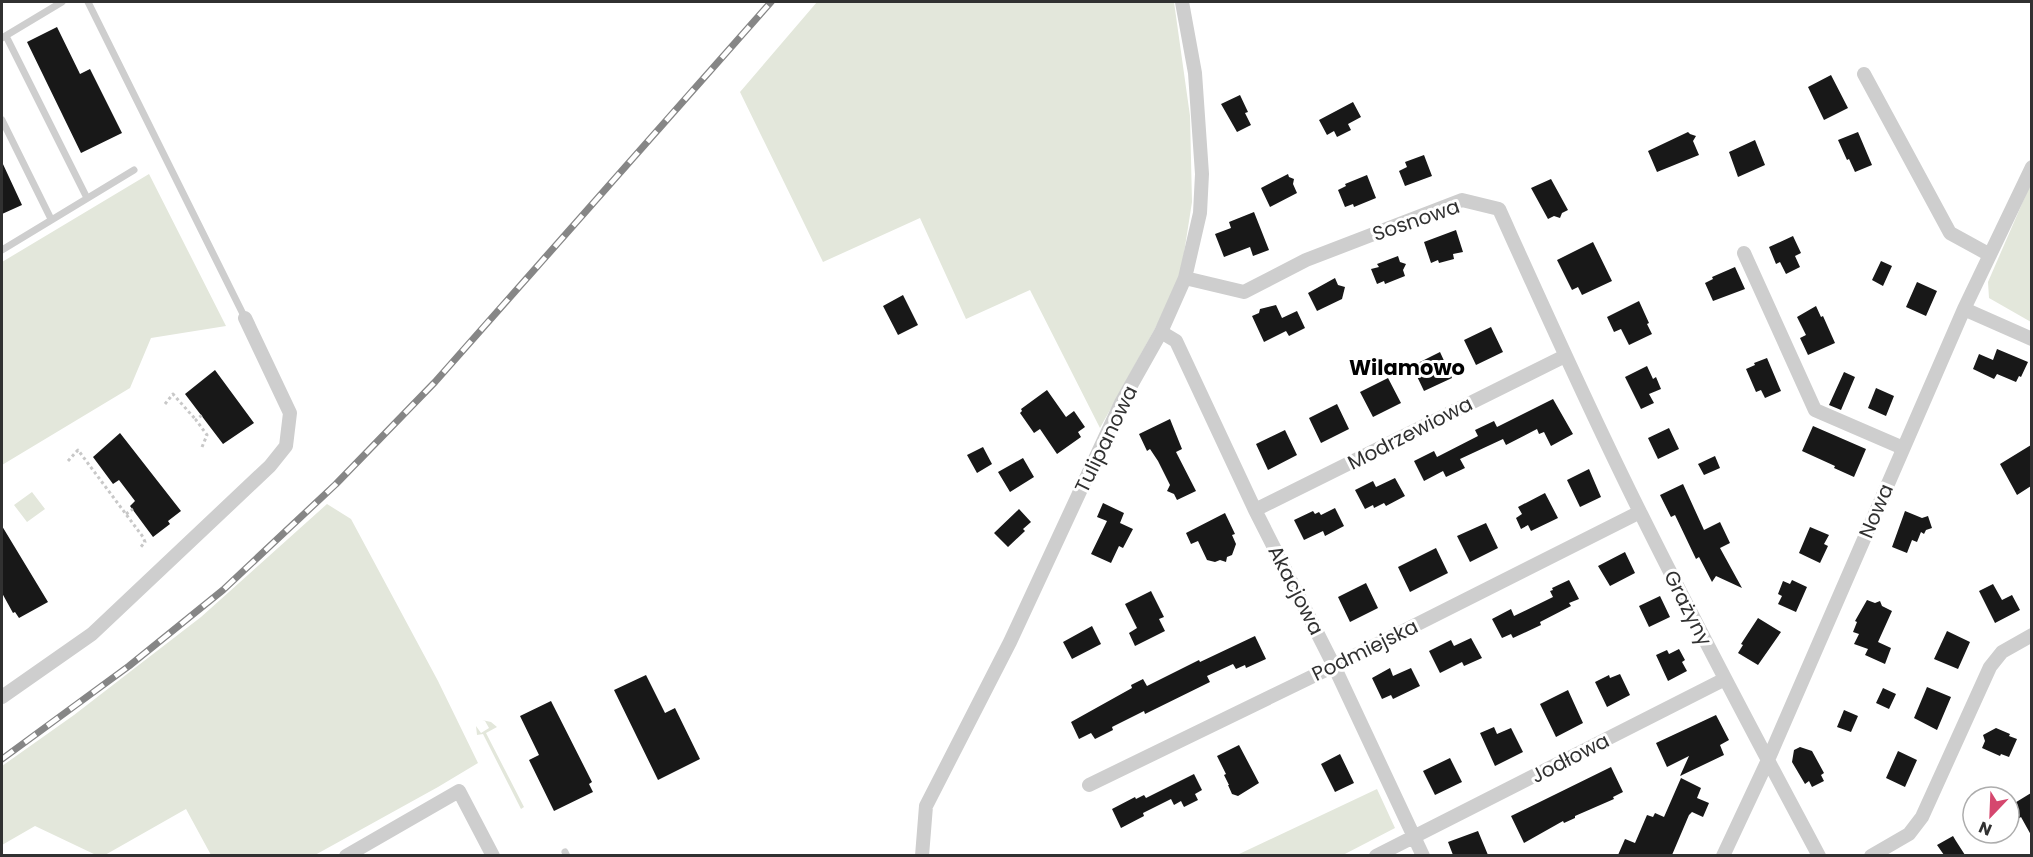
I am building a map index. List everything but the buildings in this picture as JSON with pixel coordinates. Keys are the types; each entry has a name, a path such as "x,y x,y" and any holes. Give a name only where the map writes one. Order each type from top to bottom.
{"street":[{"name":"Tulipanowa","path":"922,855 926,806 1010,642 1121,404 1161,332 1185,278 1200,213 1202,174 1195,73 1182,2"},
{"path":"1864,74 1950,233 1990,255"},
{"name":"Nowa","path":"1723,855 1768,760 1964,309 2031,167"},
{"name":"Sosnowa","path":"1185,278 1244,292 1306,260 1462,200 1499,209 1565,356"},
{"path":"1744,253 1815,410 1903,448"},
{"path":"1964,309 2031,339"},
{"path":"2,697 92,634 270,466 286,446 290,413 245,318"},
{"name":"Akacjowa","path":"1161,332 1176,341 1255,510 1334,666 1423,855"},
{"name":"Modrzewiowa","path":"1255,510 1565,356"},
{"name":"Grażyny","path":"1565,356 1640,512 1725,679 1819,855"},
{"name":"Podmiejska","path":"1089,785 1334,666 1640,512"},
{"path":"1871,855 1909,834 1922,817 1990,667 2002,652 2031,635"},
{"name":"Jodłowa","path":"1376,855 1416,837 1725,679"},
{"path":"346,855 459,791 493,855"}],"lane":[{"path":"88,2 245,318"},
{"path":"57,3 4,37 87,198"},
{"path":"2,120 51,219"},
{"path":"2,250 134,170"}],"path":[{"path":"165,404 173,394 196,420 207,435 202,447"},
{"path":"196,420 202,415"},
{"path":"68,462 78,450 143,537 145,542 139,549"},
{"path":"105,485 110,480"},
{"path":"126,514 132,509"}],"shaded area":[{"path":"817,2 1174,2 1190,116 1192,202 1179,285 1100,428 1030,290 966,319 920,218 823,262 740,92"},
{"path":"149,174 226,326 151,338 130,388 2,465 2,262"},
{"path":"2031,183 2031,322 1989,298 1988,282"},
{"path":"32,492 45,509 27,522 14,505"},
{"path":"327,504 351,519 438,681 478,763 315,855 211,855 186,809 105,855 96,855 35,826 2,845 2,766 74,715 201,617"},
{"path":"482,720 491,722 497,727 486,733 524,807 521,809 483,734 477,735 476,726 481,733 489,728"},
{"path":"1377,789 1395,828 1343,855 1237,855"}],"railway":[{"path":"2,759 129,666 223,590 336,484 435,382 771,2"}],"district":[{"name":"Wilamowo","path":"1407,368"}]}
